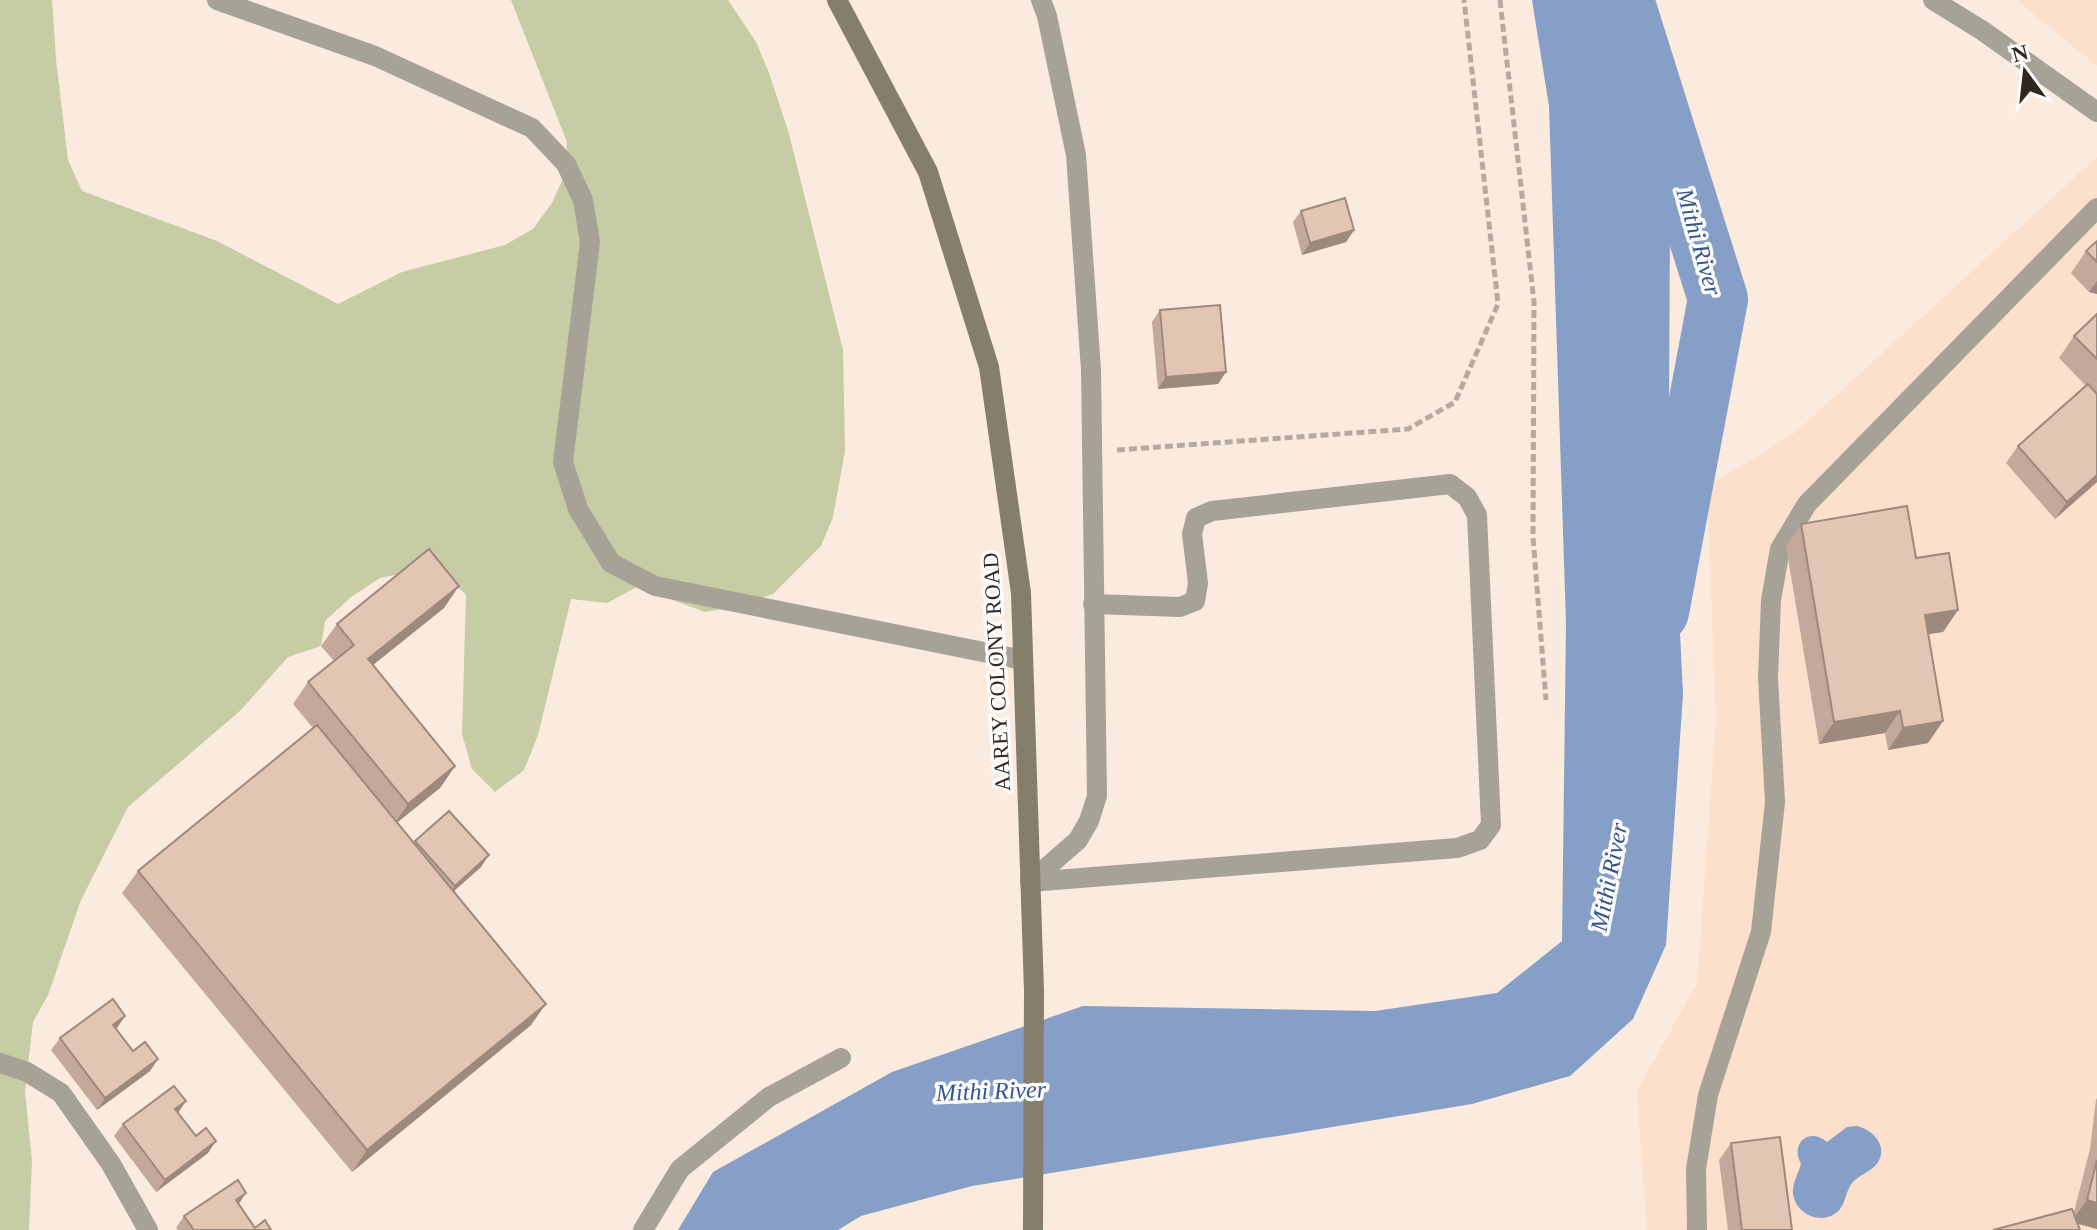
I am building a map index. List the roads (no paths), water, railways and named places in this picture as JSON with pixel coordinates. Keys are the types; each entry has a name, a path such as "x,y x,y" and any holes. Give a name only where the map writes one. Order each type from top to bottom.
{"main road":[{"name":"AAREY COLONY ROAD","path":"837,0 928,172 989,367 1021,593 1034,991 1033,1230"}],"street":[{"path":"217,0 375,56 532,128 566,164 583,200 590,242 563,462 578,509 611,563 655,586 1023,660"},
{"path":"1030,882 1078,840 1089,821 1097,796 1091,370 1076,155 1041,0"},
{"path":"1933,0 1983,31 2097,112"},
{"path":"1697,1230 1696,1169 1708,1095 1761,932 1775,802 1768,678 1771,600 1780,549 1807,504 2097,208"},
{"path":"1030,882 1457,848 1480,840 1491,825 1477,515 1467,497 1450,484 1212,511 1196,518 1192,534 1198,583 1195,601 1180,607 1093,604"},
{"path":"643,1230 680,1169 769,1097 841,1058"},
{"path":"0,1063 27,1072 61,1093 111,1164 148,1230"}],"water":[{"path":"1532,0 1640,0 1670,216 1669,412 1683,694 1666,945 1633,1019 1570,1076 1472,1104 972,1186 861,1216 838,1230 678,1230 713,1172 892,1072 1083,1006 1375,1011 1497,993 1562,941 1566,623 1549,106"},
{"path":"1856,1126 1874,1135 1881,1147 1880,1160 1851,1184 1836,1213 1823,1218 1810,1216 1799,1207 1793,1194 1801,1164 1798,1156 1800,1144 1814,1136 1827,1142 1847,1127"}],"waterway":[{"name":"Mithi River","path":"1624,0 1718,299 1659,612"}]}
